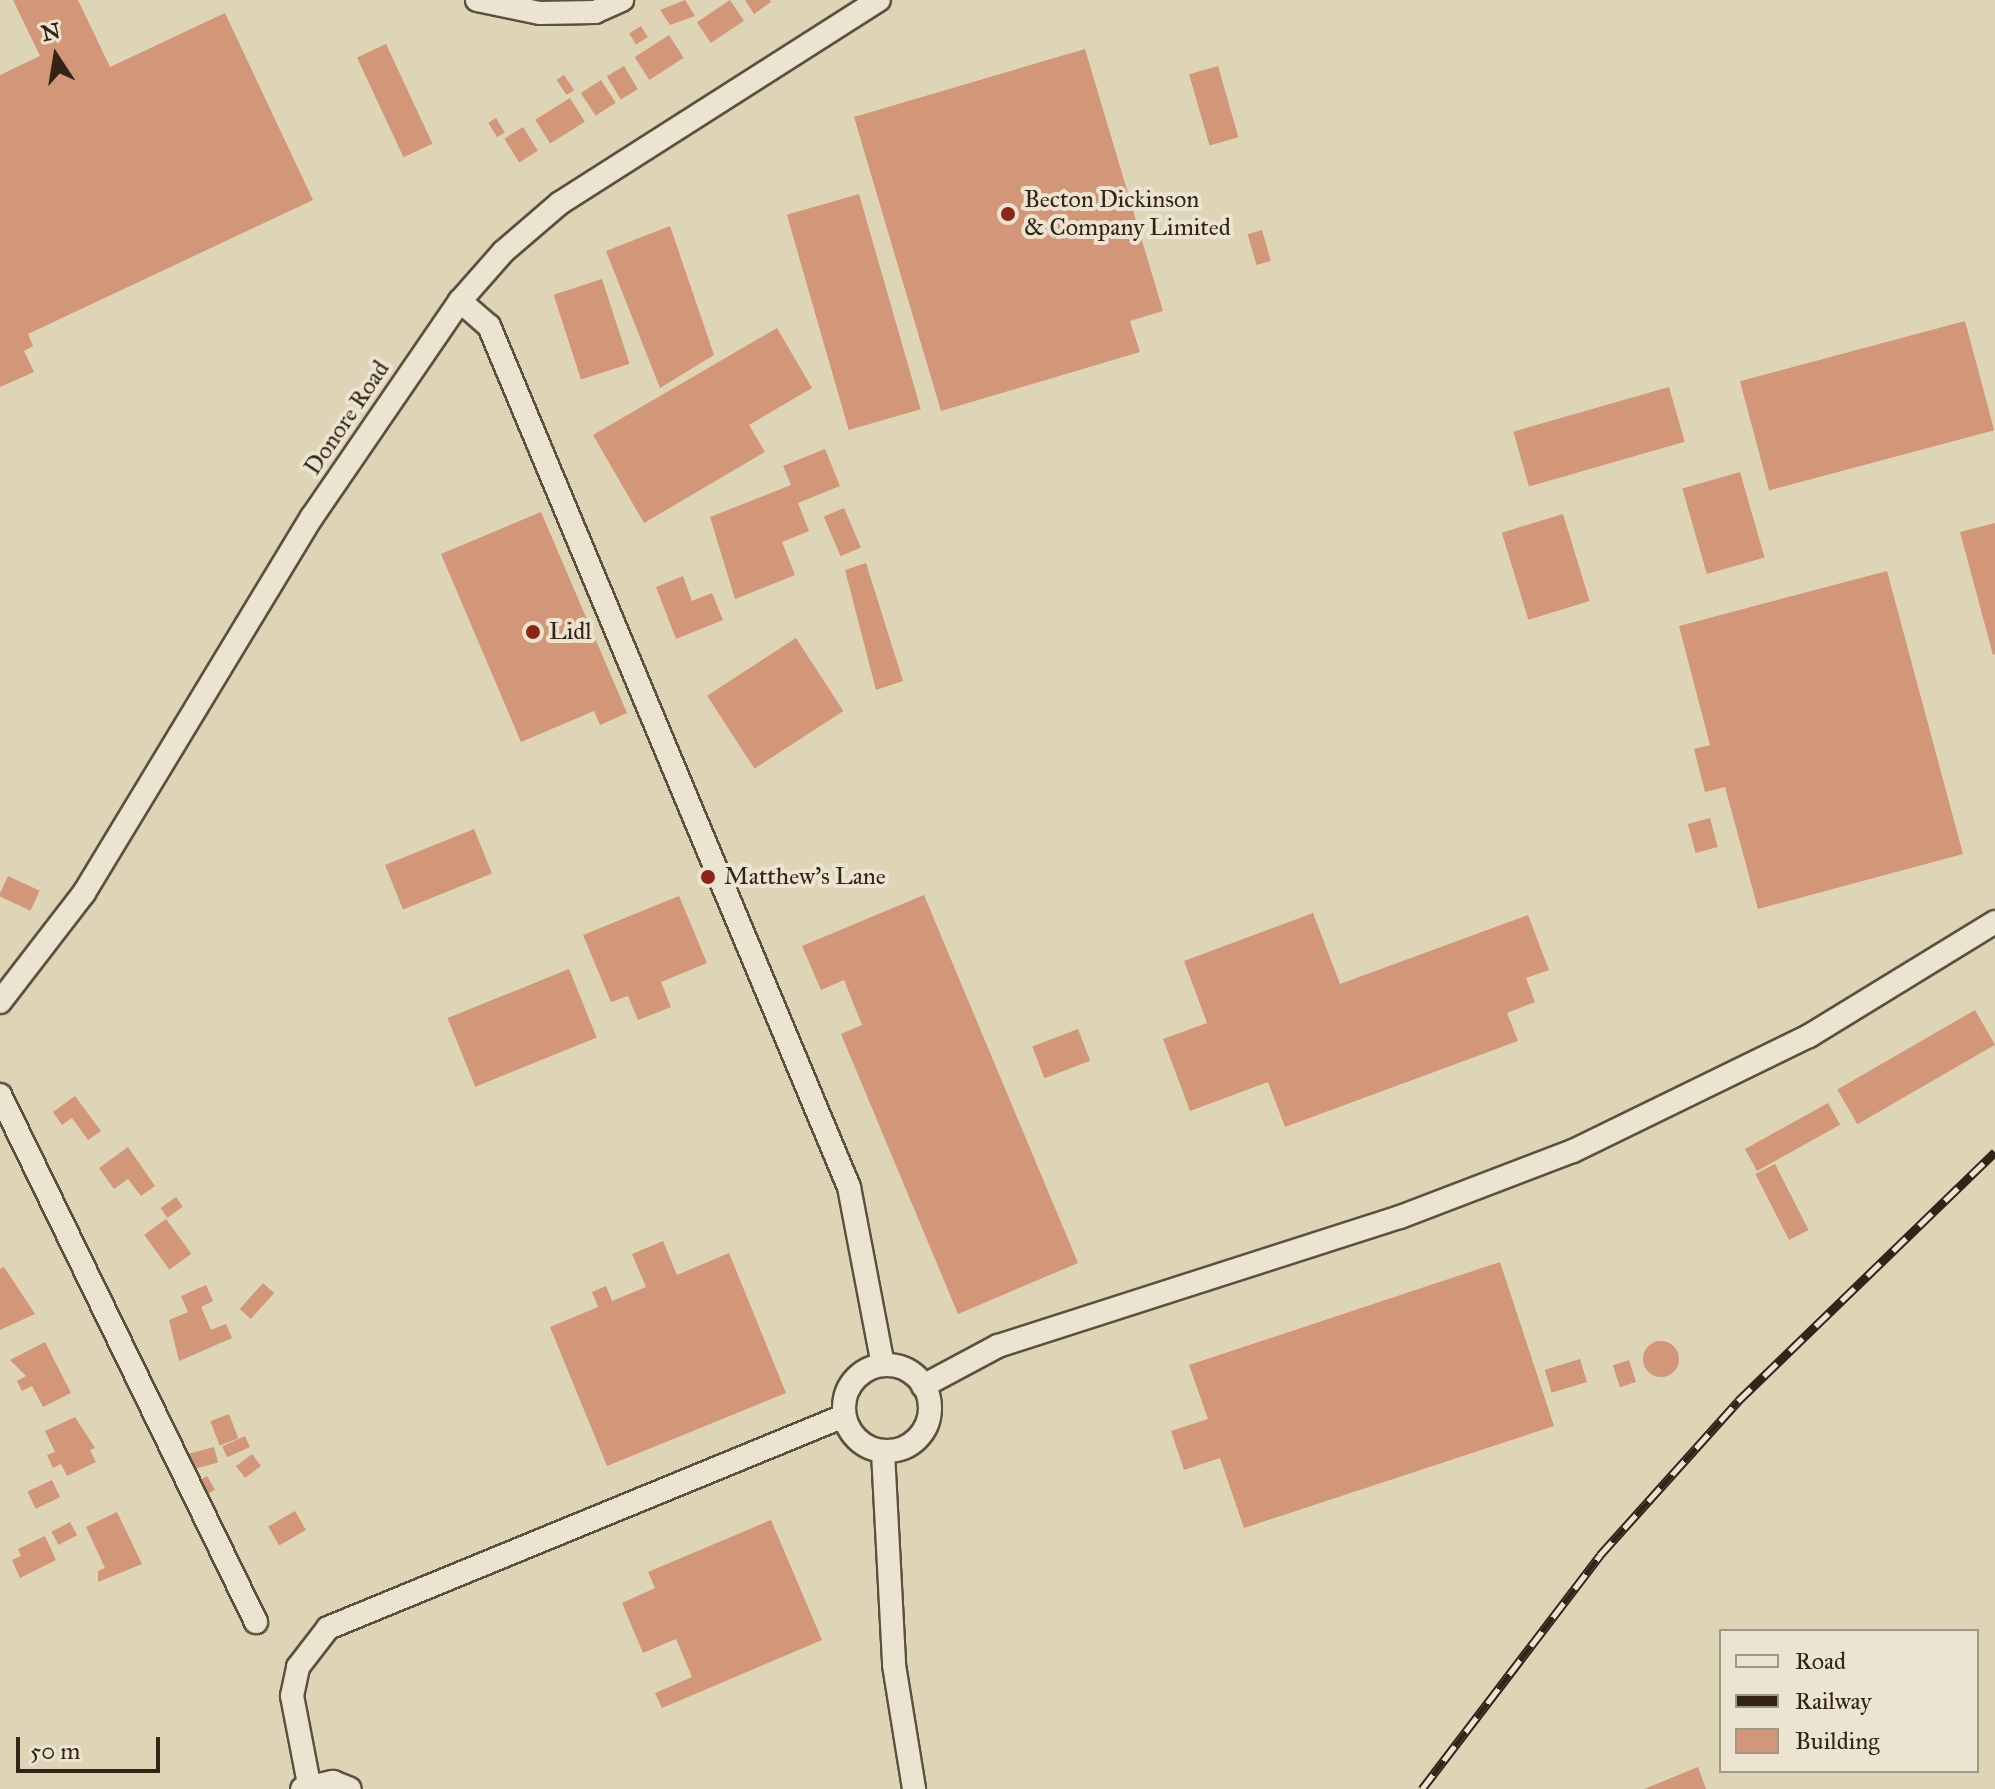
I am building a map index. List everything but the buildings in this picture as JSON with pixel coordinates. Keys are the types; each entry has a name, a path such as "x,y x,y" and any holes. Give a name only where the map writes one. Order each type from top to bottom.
{"street":[{"path":"477,0 540,13 595,12 622,0"},
{"name":"Donore Road","path":"0,1002 84,893 312,517 460,301 503,252 560,203 879,0"},
{"path":"460,301 489,326 849,1187 883,1365"},
{"path":"923,1386 998,1346 1370,1227 1573,1151 1809,1036 1995,922"},
{"path":"0,1095 256,1622"},
{"path":"883,1365 901,1368 923,1386 928,1420 920,1436 903,1448 883,1452 859,1442 844,1416 854,1380 883,1365"},
{"path":"350,1789 333,1782 306,1786 292,1696 298,1667 328,1628 844,1416"},
{"path":"883,1452 894,1665 914,1789"}],"railway":[{"path":"1422,1789 1600,1555 1738,1401 1995,1152"}],"place":[{"name":"Becton Dickinson & Company Limited","path":"1008,214"},
{"name":"Lidl","path":"533,632"},
{"name":"Matthew's Lane","path":"708,877"}]}
